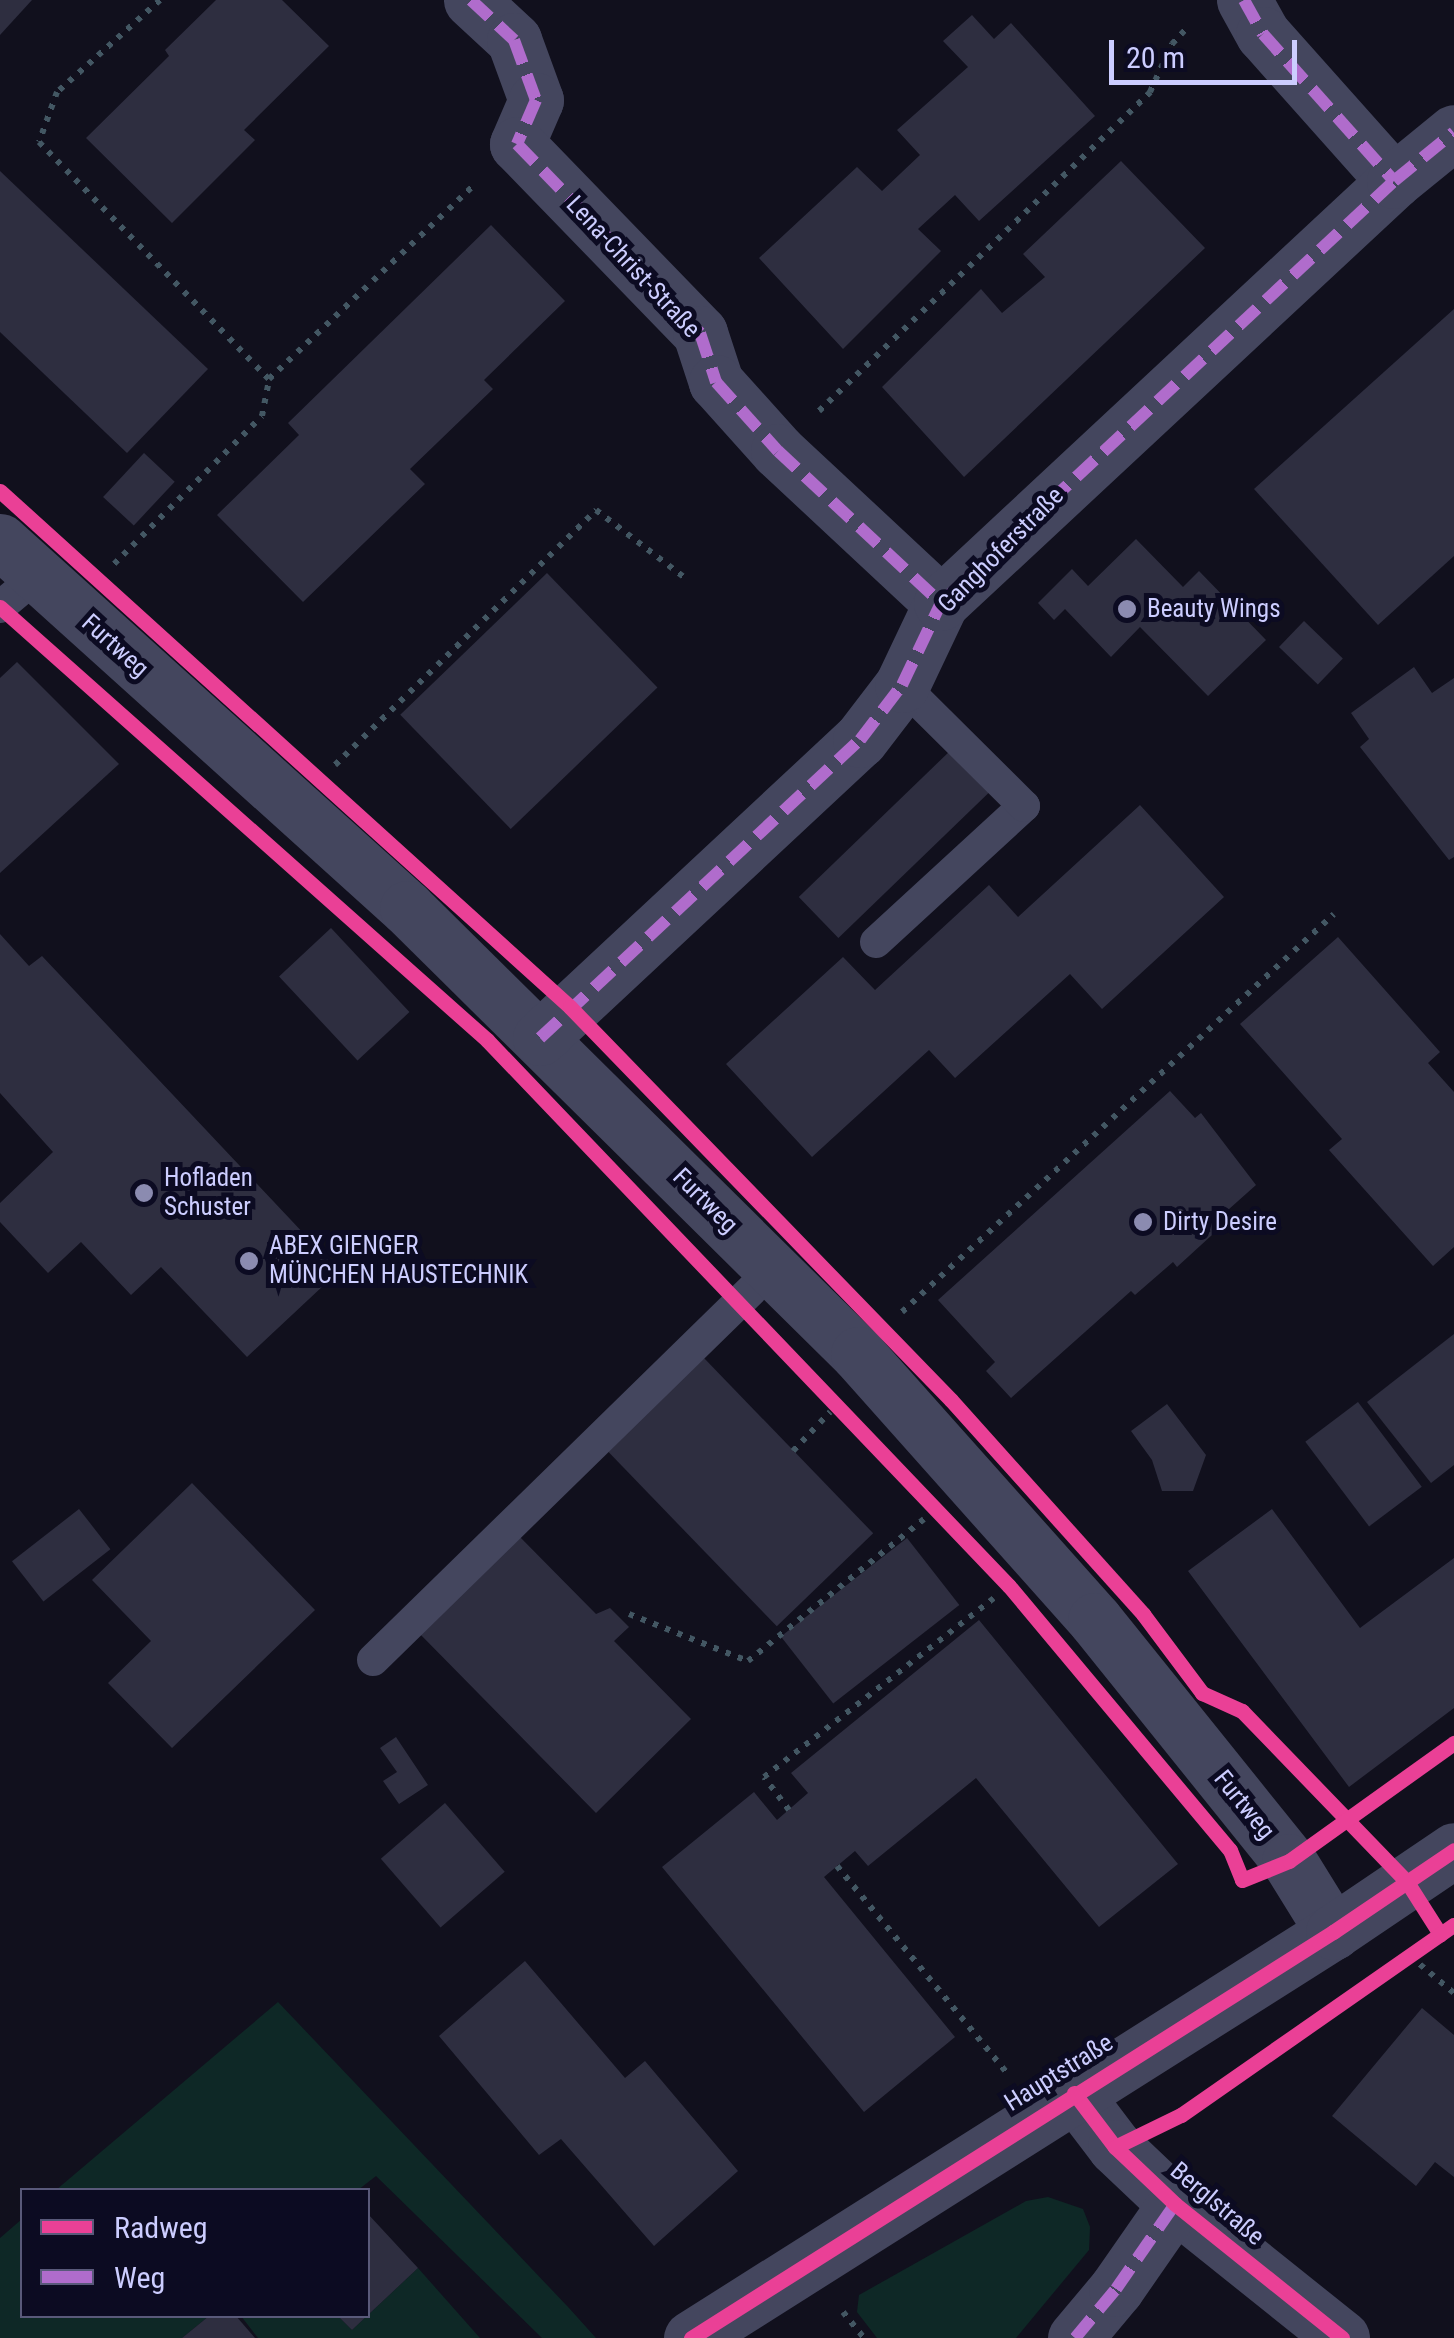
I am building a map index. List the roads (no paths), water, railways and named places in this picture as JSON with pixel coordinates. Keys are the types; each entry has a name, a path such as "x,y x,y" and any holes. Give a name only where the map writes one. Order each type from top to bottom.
{"street":[{"name":"Lena-Christ-Straße","path":"472,0 514,40 536,100 517,144 700,333 716,382 778,451 940,604"},
{"path":"1223,6 1263,34 1394,181"},
{"name":"Ganghoferstraße","path":"540,1038 860,740 902,684 940,604 1394,181 1454,132"},
{"name":"Furtweg","path":"12,574 407,908 858,1354 1095,1620 1289,1860 1333,1932"},
{"name":"Hauptstraße","path":"691,2338 1333,1932 1454,1850"},
{"name":"Berglstraße","path":"1074,2094 1116,2148 1175,2204 1342,2338"},
{"path":"1075,2338 1116,2289 1175,2204"}],"lane":[{"path":"876,942 1024,806 902,684"},
{"path":"373,1660 773,1269"}],"place":[{"name":"Beauty Wings","path":"1127,609"},
{"name":"Hofladen Schuster","path":"144,1193"},
{"name":"Dirty Desire","path":"1143,1222"},
{"name":"ABEX GIENGER MÜNCHEN HAUSTECHNIK","path":"249,1261"}]}
